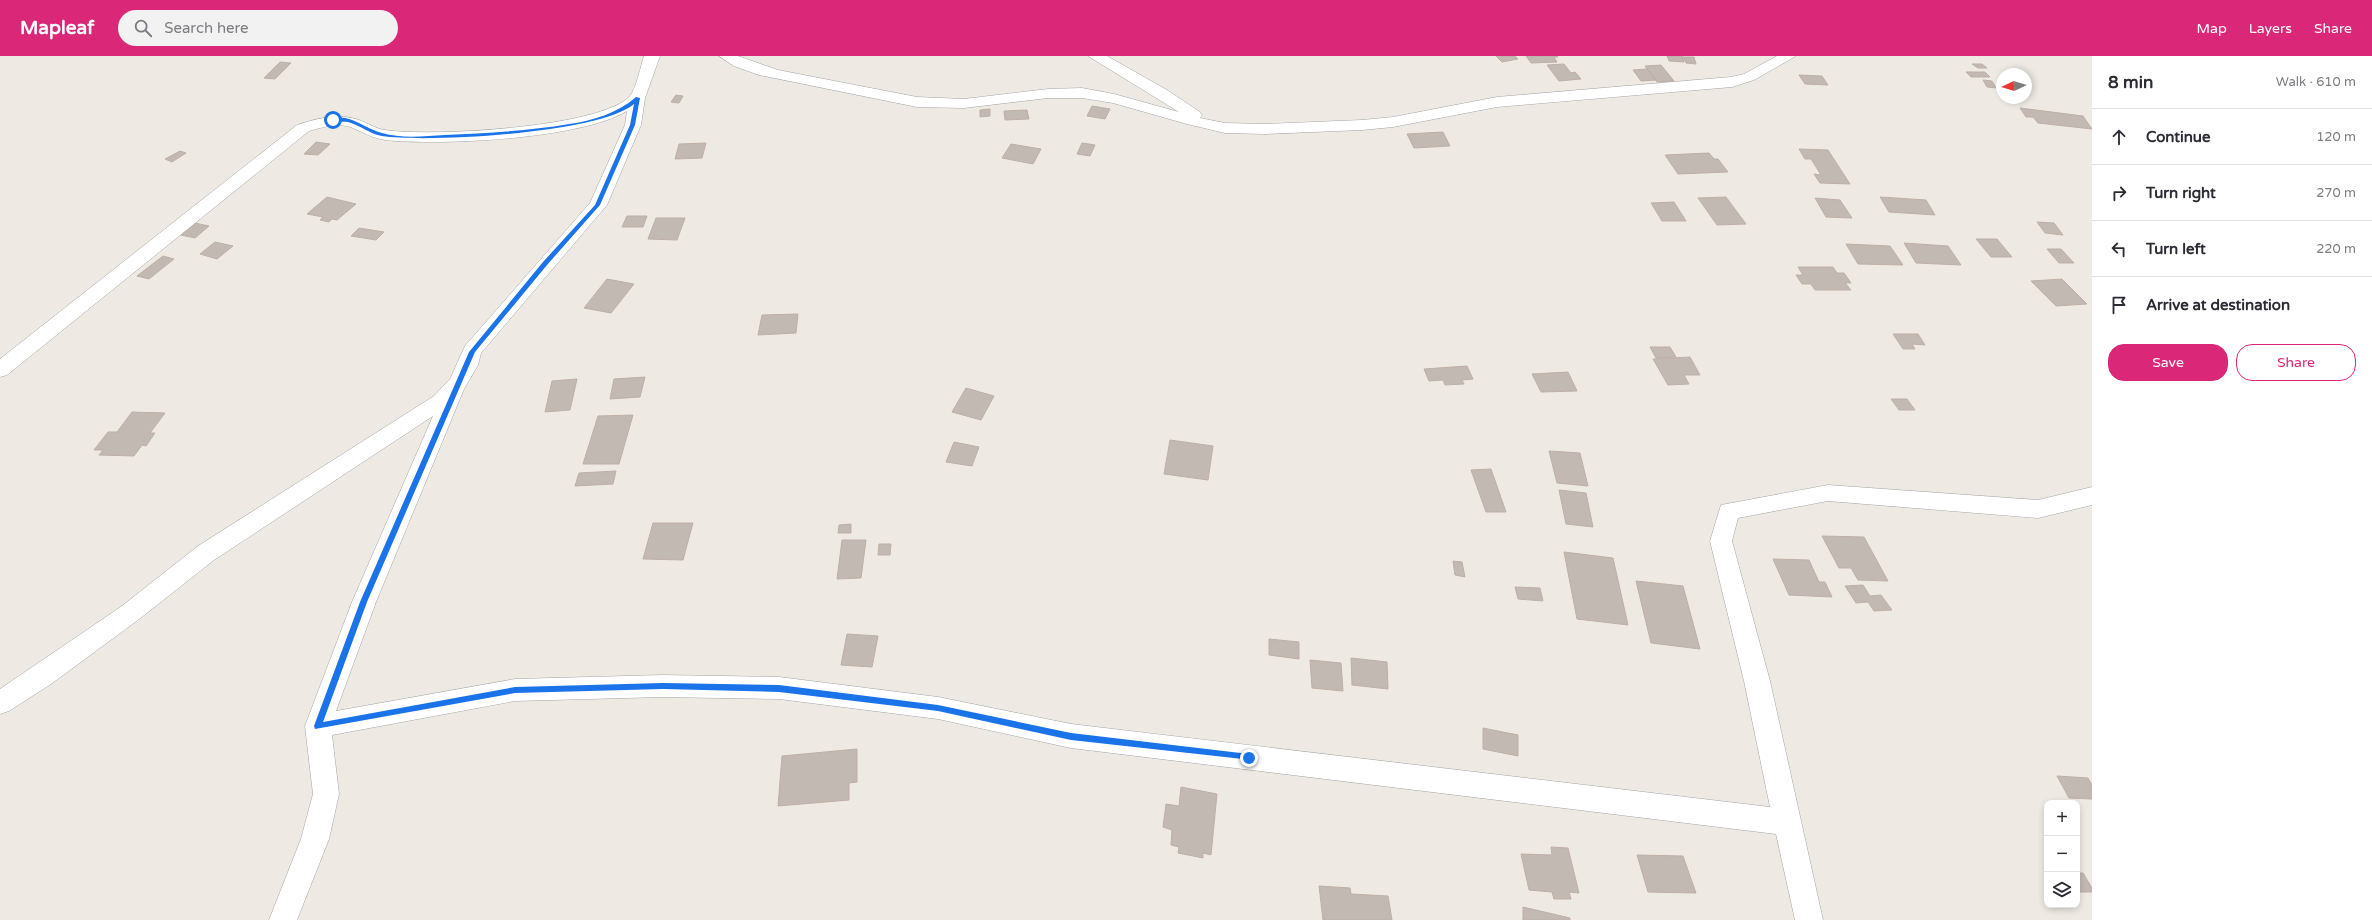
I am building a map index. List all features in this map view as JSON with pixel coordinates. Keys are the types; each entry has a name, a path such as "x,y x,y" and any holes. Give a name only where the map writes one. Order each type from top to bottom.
{"street":[{"path":"283,920 315,839 326,794 318,726 364,602 457,384 468,365 472,352 481,340 545,264 598,205 633,125 637,98 652,56"},
{"path":"727,56 749,66 795,79 832,84 924,103 948,104 1052,93 1081,93 1105,96 1208,125 1225,128 1266,129 1362,125 1392,122 1497,102 1732,82 1749,77 1788,56"},
{"path":"1096,56 1161,93 1208,125"},
{"path":"0,370 303,128 333,120 349,121 381,135 414,138 478,135 570,126 627,108 637,98"},
{"path":"0,703 42,676 130,613 206,553 441,401 457,384"},
{"path":"1809,920 1757,681 1721,541 1729,511 1828,493 2038,509 2092,496"},
{"path":"318,726 515,690 663,686 779,688 938,708 1071,736 1787,822"}],"building":[{"path":"1496,56 1515,56 1518,59 1502,62"},
{"path":"1526,56 1558,57 1554,57 1557,62 1531,63"},
{"path":"1667,56 1682,56 1684,62 1669,61"},
{"path":"1683,57 1694,57 1696,64 1686,63"},
{"path":"280,62 291,63 275,79 264,78"},
{"path":"1564,64 1571,73 1575,72 1581,79 1559,81 1547,65"},
{"path":"1972,64 1982,64 1987,68 1978,68"},
{"path":"1661,65 1674,81 1657,82 1645,66"},
{"path":"1647,69 1656,80 1641,81 1633,70"},
{"path":"1966,72 1985,72 1990,77 1971,77"},
{"path":"1799,75 1822,76 1828,85 1805,84"},
{"path":"1983,80 1992,81 1996,88 1987,87"},
{"path":"676,95 683,96 679,103 671,102"},
{"path":"1092,106 1110,109 1105,119 1087,116"},
{"path":"2020,108 2083,116 2092,129 2038,123 2033,117 2026,117"},
{"path":"990,109 990,116 980,117 980,110"},
{"path":"1027,110 1029,119 1005,120 1004,111"},
{"path":"1443,132 1450,146 1414,148 1407,134"},
{"path":"316,142 330,144 318,155 304,154"},
{"path":"706,143 702,158 675,159 679,144"},
{"path":"1082,143 1095,145 1090,156 1077,154"},
{"path":"1011,144 1041,149 1033,164 1002,158"},
{"path":"1799,149 1828,150 1850,184 1820,183 1814,174 1821,175 1811,159 1805,159"},
{"path":"180,151 186,153 172,162 165,159"},
{"path":"1709,153 1714,159 1718,159 1728,172 1678,174 1665,155"},
{"path":"327,197 356,204 337,220 332,219 329,222 320,220 323,217 307,214"},
{"path":"1726,197 1746,224 1717,225 1698,198"},
{"path":"1880,197 1926,200 1935,215 1889,212"},
{"path":"1815,198 1840,200 1852,218 1826,217"},
{"path":"1674,202 1686,221 1662,221 1651,203"},
{"path":"627,216 647,216 643,227 622,227"},
{"path":"656,218 685,218 677,240 648,239"},
{"path":"2037,222 2054,223 2063,235 2045,233"},
{"path":"195,223 209,226 195,238 181,235"},
{"path":"359,228 384,232 376,240 351,236"},
{"path":"1976,239 1997,239 2012,257 1991,257"},
{"path":"215,242 233,246 217,259 200,254"},
{"path":"1904,243 1948,246 1961,265 1916,263"},
{"path":"1846,244 1890,246 1903,265 1858,264"},
{"path":"2047,249 2061,249 2074,263 2059,263"},
{"path":"163,256 174,259 149,279 137,276"},
{"path":"1798,267 1833,267 1837,273 1844,273 1851,283 1845,283 1851,290 1815,290 1811,284 1802,284 1796,275 1803,275"},
{"path":"607,279 634,284 611,313 584,308"},
{"path":"2062,279 2087,304 2056,306 2031,281"},
{"path":"798,314 796,333 758,335 762,315"},
{"path":"1893,334 1918,334 1925,345 1912,344 1915,349 1903,349"},
{"path":"1650,347 1670,347 1676,357 1656,358"},
{"path":"1690,357 1700,375 1684,375 1689,384 1668,385 1653,359"},
{"path":"1467,366 1473,379 1462,380 1464,384 1445,385 1443,380 1429,381 1424,369"},
{"path":"1568,372 1577,391 1541,392 1532,374"},
{"path":"645,377 640,397 610,399 614,379"},
{"path":"577,379 570,410 545,412 552,381"},
{"path":"966,388 994,396 981,420 952,412"},
{"path":"1891,399 1907,399 1915,410 1899,410"},
{"path":"132,412 165,413 150,433 155,433 146,446 142,445 134,456 99,455 103,450 94,450 108,432 117,432"},
{"path":"633,415 619,464 583,464 598,416"},
{"path":"1170,440 1213,446 1208,480 1164,474"},
{"path":"954,442 979,447 972,466 946,462"},
{"path":"1549,451 1580,453 1588,486 1557,483"},
{"path":"1491,469 1506,512 1486,512 1471,470"},
{"path":"616,471 613,484 575,486 579,473"},
{"path":"1559,490 1586,493 1593,527 1566,524"},
{"path":"653,523 693,523 683,560 643,559"},
{"path":"851,524 851,533 838,533 839,525"},
{"path":"1822,536 1864,537 1888,581 1858,580 1851,568 1839,568"},
{"path":"842,540 866,540 861,578 837,579"},
{"path":"879,544 891,544 890,555 878,555"},
{"path":"1564,552 1613,558 1628,625 1577,619"},
{"path":"1773,559 1809,560 1819,582 1825,582 1832,597 1789,595"},
{"path":"1453,561 1462,562 1465,577 1455,575"},
{"path":"1636,581 1683,586 1700,649 1651,643"},
{"path":"1863,585 1870,596 1881,595 1892,610 1874,611 1868,602 1856,603 1845,586"},
{"path":"1515,587 1540,588 1543,601 1518,599"},
{"path":"847,634 878,636 872,667 841,665"},
{"path":"1269,639 1299,642 1299,659 1269,655"},
{"path":"1351,658 1387,662 1388,689 1352,685"},
{"path":"1310,660 1341,663 1343,691 1312,688"},
{"path":"1483,728 1518,735 1518,756 1483,749"},
{"path":"857,749 857,782 849,783 849,800 778,806 782,756"},
{"path":"2057,776 2088,778 2092,785 2092,799 2069,798"},
{"path":"1181,787 1217,794 1211,855 1203,853 1203,858 1178,853 1179,847 1171,845 1172,830 1163,827 1166,804 1179,806"},
{"path":"1551,847 1568,848 1579,893 1569,892 1571,899 1554,899 1552,892 1529,890 1521,854 1552,855"},
{"path":"1637,855 1683,856 1696,893 1648,892"},
{"path":"2080,873 2083,873 2092,888 2092,892 2080,892"},
{"path":"1319,886 1350,888 1351,894 1388,896 1392,920 1323,920"},
{"path":"1523,907 1570,918 1570,920 1523,920"}],"route":[{"path":"333,120 349,121 381,135 414,138 478,135 570,126 627,108 637,98 633,125 598,205 581,226 545,264 472,352 468,365 457,384 364,602 318,726 515,690 663,686 779,688 938,708 1071,736 1249,758"}]}
